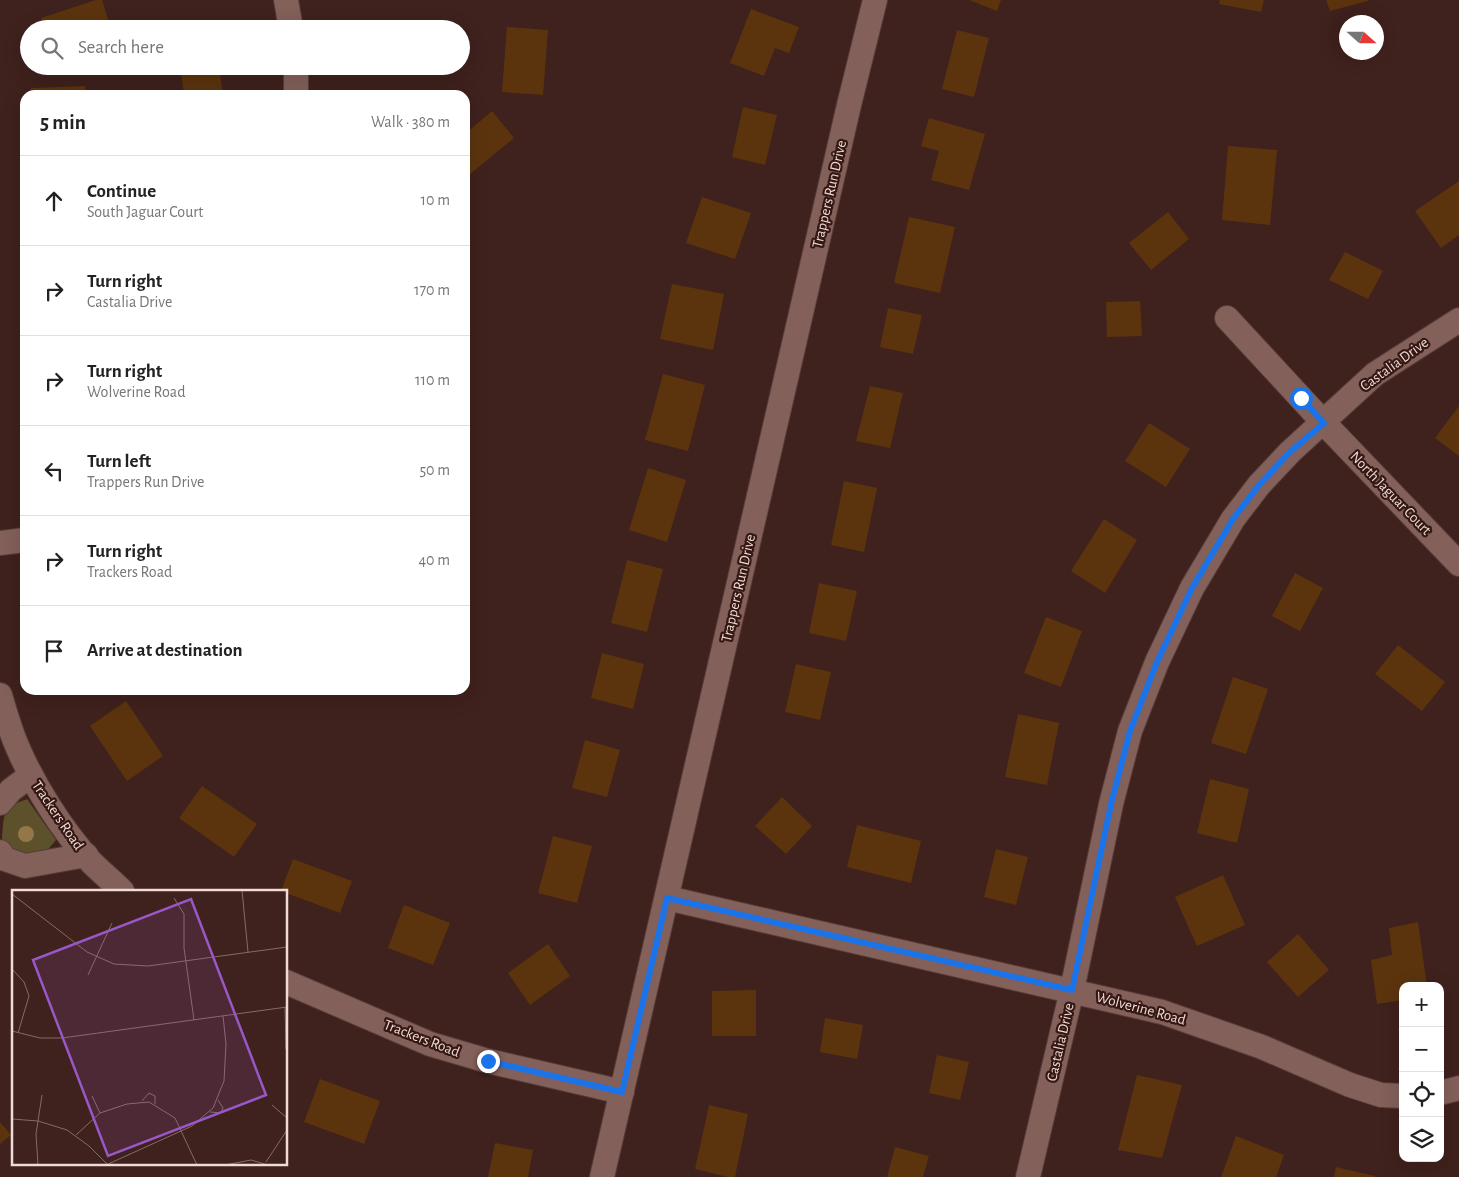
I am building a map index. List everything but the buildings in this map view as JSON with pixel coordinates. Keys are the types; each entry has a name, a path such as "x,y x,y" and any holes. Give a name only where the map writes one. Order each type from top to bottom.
{"street":[{"path":"286,0 289,20"},
{"name":"Trappers Run Drive","path":"602,1177 875,0"},
{"path":"296,75 296,90"},
{"name":"North Jaguar Court","path":"1227,318 1459,564"},
{"name":"Castalia Drive","path":"1028,1177 1072,990 1113,795 1130,731 1157,662 1192,588 1233,519 1259,485 1290,452 1324,423 1375,374 1459,320"},
{"path":"0,543 20,541"},
{"name":"Trackers Road","path":"0,695 17,746 31,775 67,831 86,855 121,890"},
{"name":"Trackers Road","path":"0,803 11,790 31,775"},
{"name":"Trackers Road","path":"0,852 5,859 25,866 86,855"},
{"name":"Wolverine Road","path":"667,898 1162,1012 1262,1048 1350,1085 1381,1095 1399,1096"},
{"name":"Trackers Road","path":"288,983 430,1044 488,1061 622,1092"},
{"path":"1444,1092 1459,1088"}],"shaded area":[{"path":"27,799 56,840 45,853 29,857 13,851 2,839 6,813 19,802"}],"route":[{"path":"488,1061 622,1092 667,898 1072,990 1111,804 1130,731 1157,662 1192,588 1233,519 1259,485 1290,452 1324,423 1301,398"}]}
